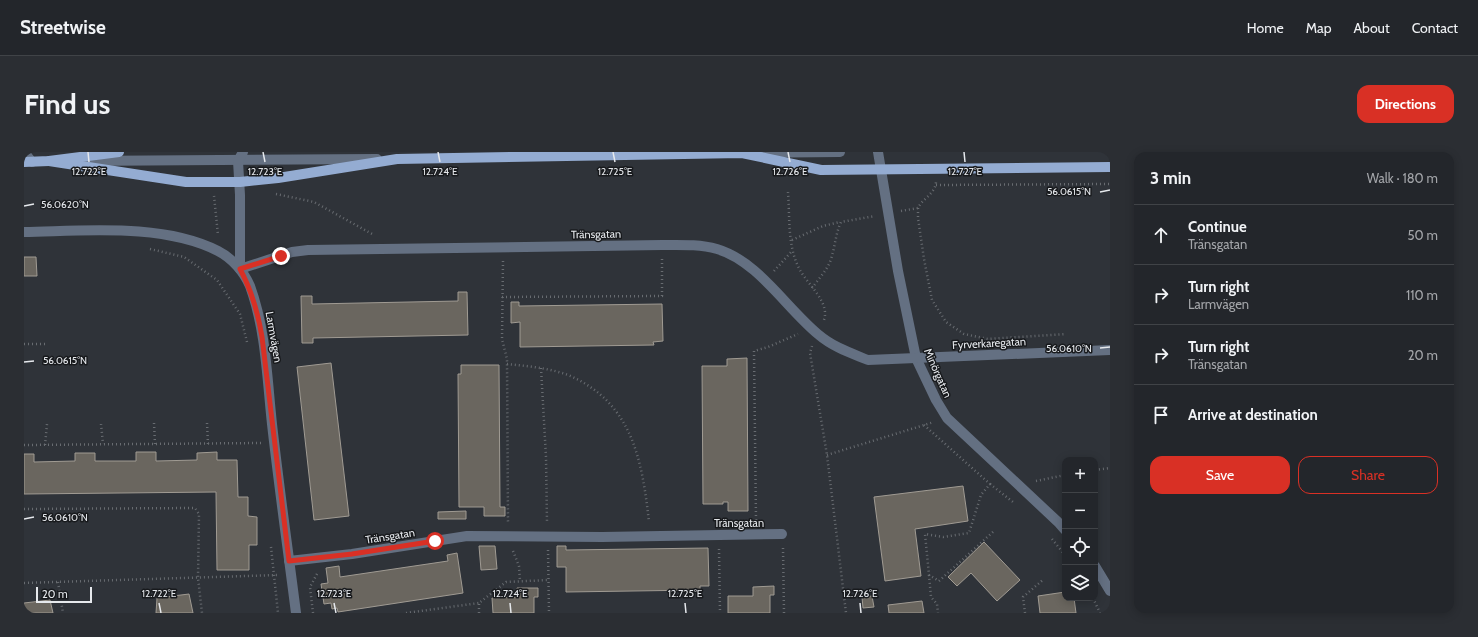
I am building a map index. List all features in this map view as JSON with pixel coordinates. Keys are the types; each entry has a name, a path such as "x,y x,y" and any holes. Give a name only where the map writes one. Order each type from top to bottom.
{"main road":[{"path":"28,162 49,161 119,152"},
{"path":"454,152 487,157"},
{"path":"49,161 186,182 213,183 278,178 397,159 743,152 821,170 1110,167"}],"street":[{"path":"24,152 28,162"},
{"path":"743,152 840,152"},
{"name":"Minörgatan","path":"878,152 888,213 916,358 936,400 947,418 1064,529"},
{"path":"49,161 241,156 397,159"},
{"path":"240,269 241,156"},
{"name":"Larmvägen","path":"24,232 98,230 156,233 180,237 219,251 240,269 249,286 258,312 296,613"},
{"name":"Tränsgatan","path":"240,269 292,252 308,250 662,245 702,247 717,249 733,256 758,273 819,335 841,348 868,360 916,358"},
{"name":"Fyrverkaregatan","path":"916,358 1110,350"},
{"name":"Tränsgatan","path":"289,561 352,554 466,536 782,534"},
{"path":"1098,571 1110,591"}],"path":[{"path":"936,181 934,191 921,202 918,208 918,218 932,300 946,322 964,334 988,339 1066,334"},
{"path":"213,183 219,251"},
{"path":"936,185 1110,184"},
{"path":"788,192 793,251 799,269 823,303 826,311 826,316 819,335 811,347 810,353 827,455 846,613"},
{"path":"269,194 277,194 314,202 374,235"},
{"path":"214,197 240,195"},
{"path":"792,240 823,226 918,208"},
{"path":"812,288 829,264 837,230 841,222"},
{"path":"502,297 662,296 662,245"},
{"path":"143,247 184,257 217,280 240,314 249,347"},
{"path":"503,248 502,339 507,358 508,536 519,566 520,581"},
{"path":"774,271 793,251"},
{"path":"756,535 754,350 768,347 798,334"},
{"path":"24,344 46,344"},
{"path":"507,364 541,368 567,375 595,390 613,407 627,429 637,453 646,495 651,536"},
{"path":"541,368 546,457 549,613"},
{"path":"827,455 947,418"},
{"path":"154,423 155,444"},
{"path":"207,423 208,444"},
{"path":"45,445 47,424"},
{"path":"101,424 103,444"},
{"path":"924,425 990,484 1014,502"},
{"path":"24,445 261,443 260,436"},
{"path":"1098,470 1110,468"},
{"path":"1020,486 1045,478 1062,475"},
{"path":"938,613 937,604 932,597 925,534 943,537 969,533 981,496 990,484"},
{"path":"24,509 195,508 199,514 198,578 202,613"},
{"path":"929,575 939,581 994,531"},
{"path":"782,534 784,613"},
{"path":"719,535 720,613"},
{"path":"1050,537 1062,551"},
{"path":"313,613 310,587 319,570 335,556"},
{"path":"24,583 291,575"},
{"path":"1025,613 1023,597 1044,579"},
{"path":"406,613 479,603 506,582 548,580"},
{"path":"58,582 63,613"},
{"path":"1094,601 1100,613"},
{"path":"479,603 479,613"}],"building":[{"path":"24,257 36,257 37,276 24,276"},
{"path":"458,292 467,292 468,335 313,338 313,343 302,343 301,296 312,296 312,304 458,301"},
{"path":"511,302 519,302 519,306 662,304 663,341 653,342 654,345 520,347 520,322 511,323"},
{"path":"747,358 748,511 728,511 728,502 723,502 723,504 703,504 702,366 727,366 727,359"},
{"path":"331,363 349,516 314,520 297,367"},
{"path":"461,365 499,365 500,507 505,507 505,516 484,516 484,507 459,507 458,374 461,374"},
{"path":"136,452 156,452 156,461 197,460 197,453 217,452 217,460 237,460 238,497 248,497 248,516 257,517 257,545 249,545 249,570 217,570 216,492 24,494 24,454 34,454 34,462 75,461 75,453 95,453 95,461 136,461"},
{"path":"963,486 968,521 915,529 921,576 885,581 874,497"},
{"path":"466,511 466,519 438,519 438,512"},
{"path":"984,542 1020,580 997,601 971,573 957,586 948,577"},
{"path":"479,546 495,546 497,569 481,570"},
{"path":"557,546 566,546 566,550 708,548 709,586 700,586 700,590 566,592 566,567 557,567"},
{"path":"457,553 463,593 338,612 337,608 332,609 331,603 324,604 321,584 328,583 326,568 339,566 340,577 448,561 447,555"},
{"path":"774,586 774,595 770,595 770,613 728,613 728,596 753,596 753,587"},
{"path":"517,588 538,588 538,597 534,597 534,613 493,613 492,598 517,597"},
{"path":"1062,592 1062,601 1074,601 1076,613 1040,613 1038,596"},
{"path":"189,594 193,613 156,613 157,598"},
{"path":"872,596 874,607 863,608 862,597"},
{"path":"50,600 53,613 24,613 24,603"},
{"path":"922,601 924,613 889,613 888,605"}],"route":[{"path":"281,256 240,269 249,286 258,312 267,371 289,561 352,554 435,541"}]}
